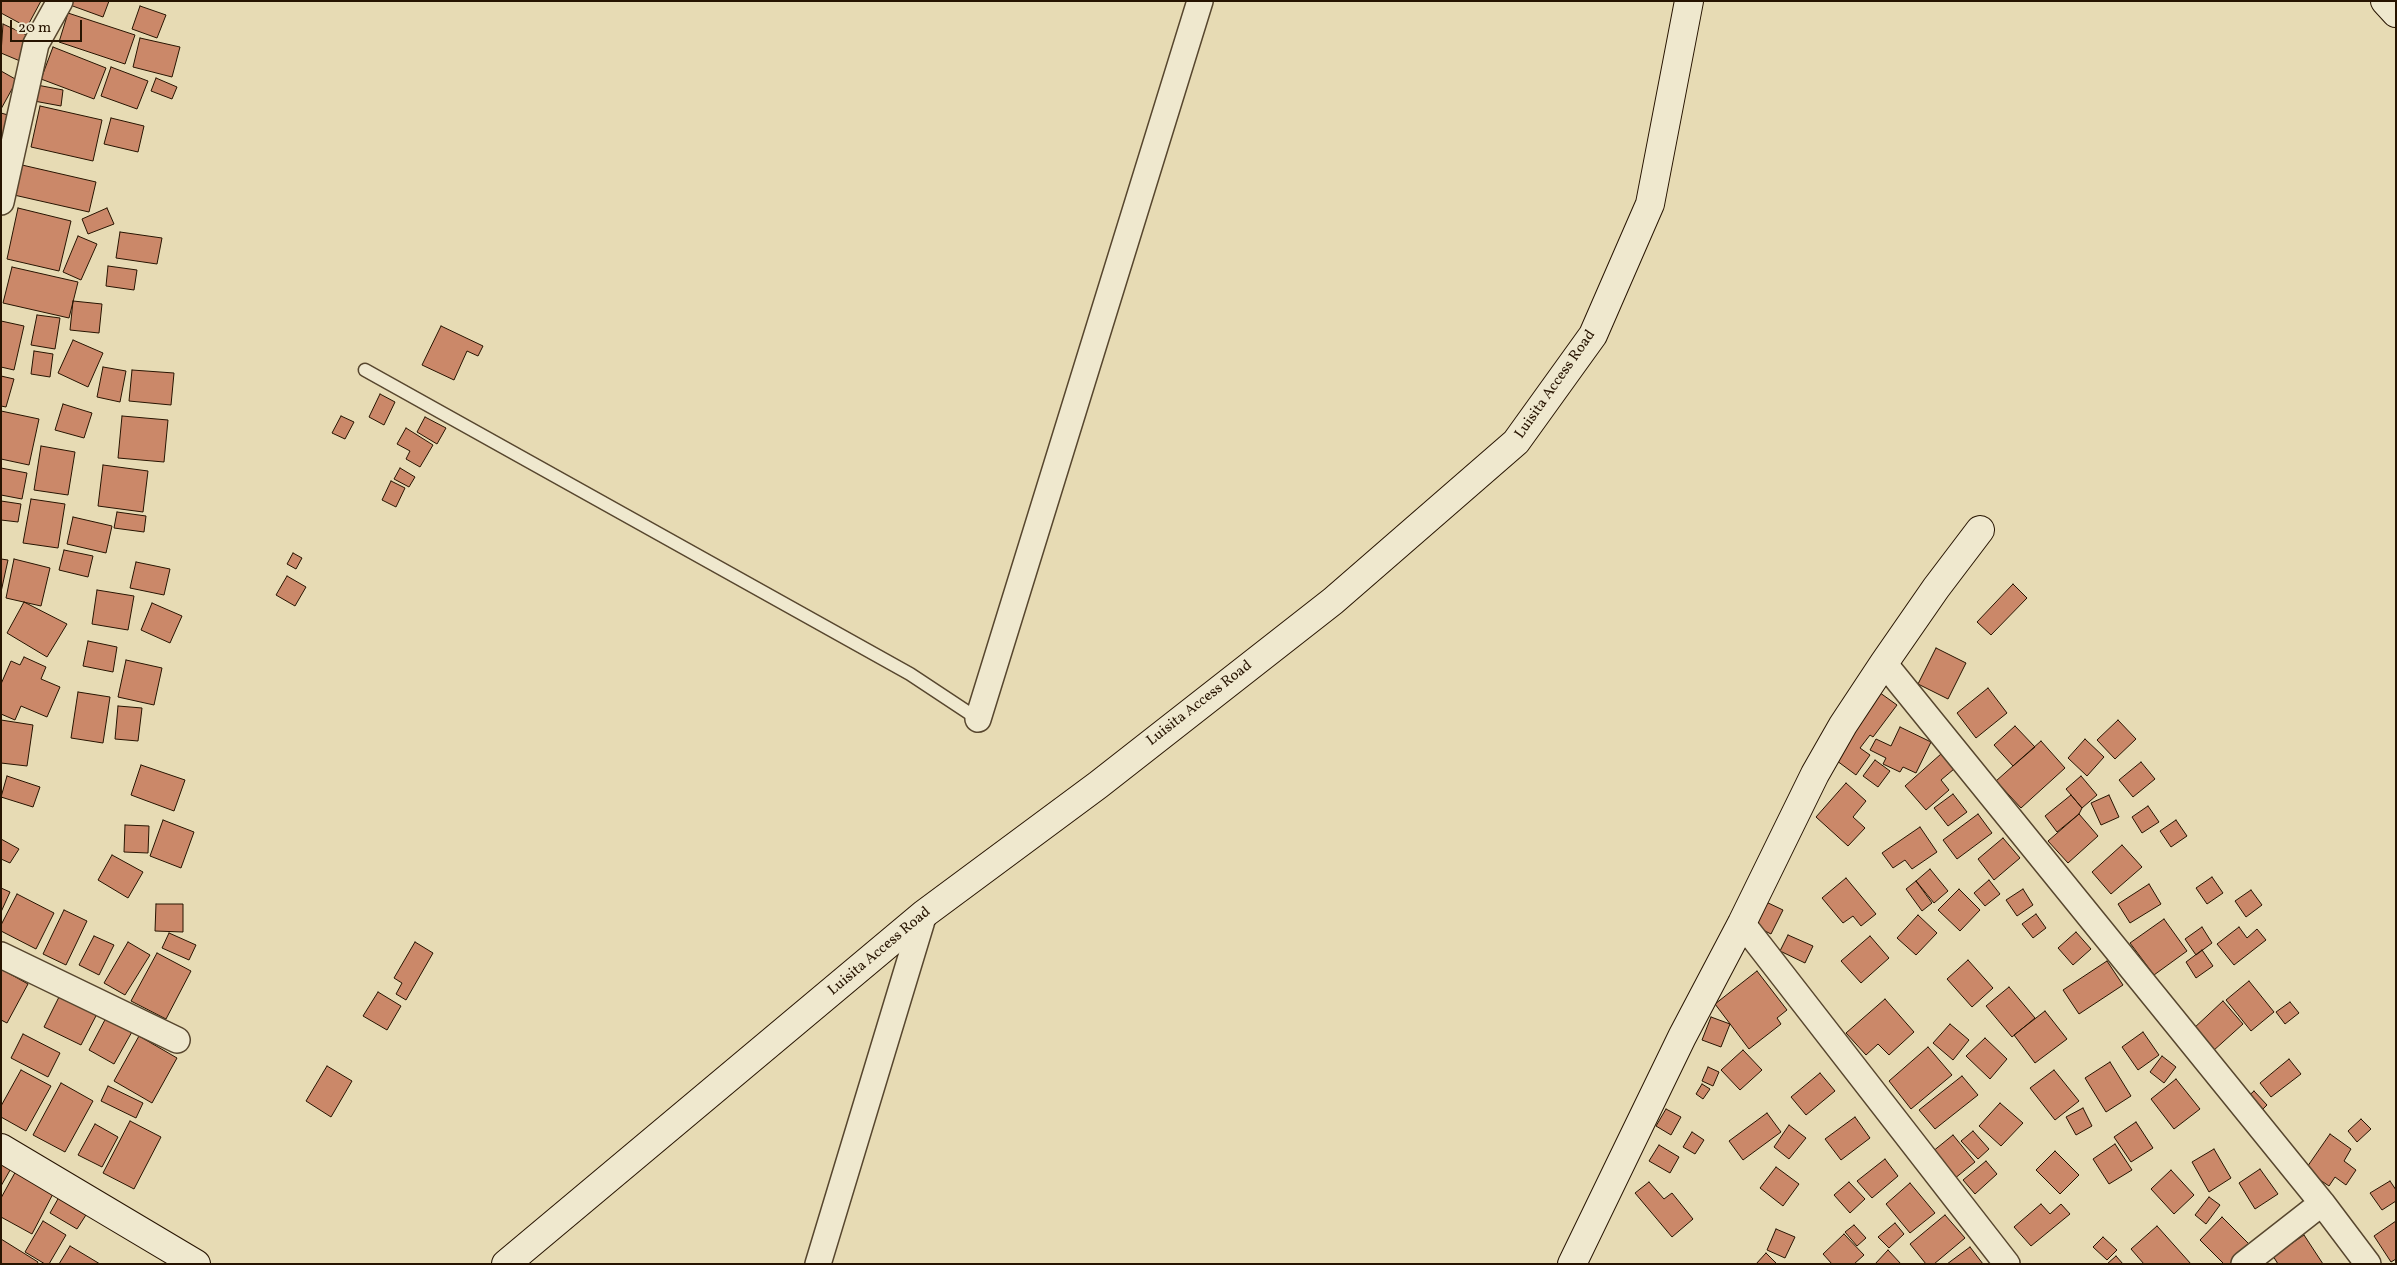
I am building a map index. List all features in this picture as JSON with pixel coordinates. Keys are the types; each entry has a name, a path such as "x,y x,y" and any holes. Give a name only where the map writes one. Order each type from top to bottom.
{"main road":[{"name":"Luisita Access Road","path":"506,1264 924,914 1098,785 1333,601 1516,442 1593,335 1650,204 1689,1"},
{"path":"2385,1 2396,13"},
{"path":"1572,1264 1682,1037 1816,774 1843,725 1936,588 1980,530"},
{"path":"1,1148 196,1264"}],"street":[{"path":"1,202 36,44 60,1"},
{"path":"978,719 1200,1"},
{"path":"1884,663 2322,1203 2368,1264"},
{"path":"818,1264 924,914"},
{"path":"1742,922 2007,1264"},
{"path":"1,954 177,1040"},
{"path":"2244,1264 2322,1203"}],"lane":[{"path":"365,370 910,674 978,719"}],"building":[{"path":"1,1 41,1 27,27 1,13"},
{"path":"71,1 109,1 103,17 70,5"},
{"path":"140,6 166,15 157,38 132,29"},
{"path":"68,13 135,35 125,64 59,42"},
{"path":"3,24 31,37 20,61 1,53"},
{"path":"140,38 180,47 172,77 133,67"},
{"path":"53,47 106,68 94,99 41,79"},
{"path":"111,67 148,81 137,109 101,96"},
{"path":"1,71 17,80 1,109"},
{"path":"156,78 177,87 172,99 151,91"},
{"path":"37,85 63,90 61,106 34,101"},
{"path":"40,106 102,120 93,161 31,147"},
{"path":"1,113 15,117 1,164"},
{"path":"111,118 144,126 138,152 104,144"},
{"path":"22,165 96,182 89,212 14,195"},
{"path":"18,208 71,221 59,271 7,259"},
{"path":"107,208 114,224 88,234 82,219"},
{"path":"120,232 162,238 157,264 116,258"},
{"path":"78,236 97,244 81,280 63,272"},
{"path":"108,266 137,270 134,290 106,286"},
{"path":"12,267 78,282 69,318 3,303"},
{"path":"73,301 102,304 99,333 70,330"},
{"path":"37,315 60,318 55,349 31,345"},
{"path":"1,321 24,326 14,370 1,367"},
{"path":"441,326 483,346 478,356 467,351 454,380 422,365"},
{"path":"73,340 103,353 88,387 58,373"},
{"path":"34,351 53,354 50,377 31,374"},
{"path":"103,367 126,371 120,402 97,397"},
{"path":"132,370 174,373 171,405 129,401"},
{"path":"1,376 14,379 6,407 1,406"},
{"path":"380,394 395,402 384,425 369,417"},
{"path":"63,404 92,413 84,438 55,430"},
{"path":"1,411 39,419 29,465 1,459"},
{"path":"122,416 168,420 164,462 118,458"},
{"path":"341,416 354,422 345,439 332,433"},
{"path":"425,417 446,428 437,444 417,432"},
{"path":"406,428 433,445 420,467 406,459 410,451 397,444"},
{"path":"41,446 75,452 68,495 34,490"},
{"path":"103,465 148,471 143,512 98,506"},
{"path":"1,468 27,473 22,499 1,495"},
{"path":"400,468 415,477 409,487 394,479"},
{"path":"391,481 405,488 396,507 382,500"},
{"path":"31,499 65,504 58,548 23,543"},
{"path":"1,501 21,504 18,522 1,520"},
{"path":"117,512 146,516 144,532 114,528"},
{"path":"73,517 112,526 106,553 67,544"},
{"path":"64,550 93,556 88,577 59,570"},
{"path":"293,553 302,558 296,569 287,564"},
{"path":"1,559 8,560 1,592"},
{"path":"14,559 50,568 41,606 6,598"},
{"path":"136,562 170,569 164,595 130,588"},
{"path":"287,576 306,587 295,606 276,595"},
{"path":"2013,584 2027,598 1991,635 1977,622"},
{"path":"97,590 134,596 128,630 92,624"},
{"path":"24,602 67,624 47,657 7,633"},
{"path":"152,603 182,616 170,643 141,630"},
{"path":"88,641 117,647 113,672 83,666"},
{"path":"1936,648 1966,663 1948,699 1918,684"},
{"path":"24,657 46,667 41,679 60,687 47,717 21,706 15,720 1,714 1,684 11,661 20,665"},
{"path":"126,660 162,668 154,705 118,697"},
{"path":"1988,688 2007,713 1976,738 1957,713"},
{"path":"1876,690 1897,705 1873,737 1870,735 1860,748 1870,755 1856,775 1829,755"},
{"path":"78,692 110,697 103,743 71,738"},
{"path":"118,706 142,708 138,741 115,739"},
{"path":"1,720 33,725 27,766 1,763"},
{"path":"2118,720 2136,739 2115,759 2097,740"},
{"path":"2015,726 2035,747 2013,766 1994,745"},
{"path":"1900,727 1931,742 1916,773 1903,767 1900,772 1883,764 1886,758 1870,750 1876,739 1891,746"},
{"path":"2085,739 2104,757 2087,776 2068,758"},
{"path":"2041,741 2065,768 2021,808 1996,781"},
{"path":"1941,754 1954,769 1941,780 1949,790 1926,810 1905,786"},
{"path":"1875,760 1890,771 1878,787 1863,776"},
{"path":"2141,762 2155,779 2133,797 2119,780"},
{"path":"141,765 185,780 174,811 131,795"},
{"path":"7,776 40,787 33,807 1,797"},
{"path":"2081,776 2097,795 2082,808 2066,789"},
{"path":"1846,783 1866,801 1853,817 1865,828 1848,846 1816,817"},
{"path":"1953,794 1967,812 1948,826 1934,808"},
{"path":"2071,795 2082,808 2079,814 2057,832 2045,816"},
{"path":"2109,795 2119,817 2101,825 2091,803"},
{"path":"2148,806 2159,822 2142,833 2132,817"},
{"path":"1978,814 1992,833 1957,859 1943,840"},
{"path":"2079,814 2098,836 2068,863 2048,841"},
{"path":"163,820 194,832 181,868 150,856"},
{"path":"2176,820 2187,836 2171,847 2160,831"},
{"path":"125,825 149,826 148,853 124,852"},
{"path":"1920,827 1937,852 1912,869 1905,860 1893,868 1882,853"},
{"path":"2003,838 2020,858 1994,880 1978,859"},
{"path":"1,839 19,849 10,863 1,859"},
{"path":"2122,845 2142,867 2111,894 2092,872"},
{"path":"112,855 143,872 128,898 98,880"},
{"path":"1930,869 1948,891 1934,903 1916,881"},
{"path":"2212,877 2223,893 2207,904 2196,888"},
{"path":"1846,878 1876,914 1861,926 1853,916 1843,923 1822,898"},
{"path":"1989,880 2000,894 1985,906 1974,893"},
{"path":"1916,881 1932,903 1922,911 1906,889"},
{"path":"2149,884 2161,904 2130,923 2118,904"},
{"path":"1,888 10,892 1,912"},
{"path":"1959,889 1980,910 1960,931 1938,910"},
{"path":"2023,889 2033,905 2017,916 2006,900"},
{"path":"2251,890 2262,905 2246,917 2235,901"},
{"path":"17,894 54,913 36,949 1,931 1,925"},
{"path":"1764,901 1783,910 1771,934 1753,925"},
{"path":"156,904 183,904 183,932 155,931"},
{"path":"64,910 87,921 66,965 43,954"},
{"path":"2036,914 2046,928 2033,938 2022,924"},
{"path":"1918,915 1937,933 1916,955 1897,938"},
{"path":"2164,919 2187,951 2154,975 2130,943"},
{"path":"2202,927 2212,943 2196,955 2185,939"},
{"path":"2239,927 2247,938 2257,929 2266,940 2234,965 2217,944"},
{"path":"2076,932 2091,949 2073,965 2058,948"},
{"path":"169,933 196,945 189,960 162,948"},
{"path":"1788,935 1813,946 1805,963 1780,951"},
{"path":"94,936 114,945 99,975 79,965"},
{"path":"1870,936 1889,958 1861,983 1841,961"},
{"path":"128,942 150,955 125,995 104,983"},
{"path":"415,942 433,953 406,1000 396,994 402,983 394,978"},
{"path":"2202,950 2213,966 2196,978 2186,962"},
{"path":"157,953 191,971 166,1019 131,1001"},
{"path":"1968,960 1993,988 1972,1007 1947,979"},
{"path":"2107,961 2123,985 2079,1014 2063,990"},
{"path":"1,969 28,984 7,1023 1,1020"},
{"path":"1757,971 1787,1010 1777,1018 1781,1024 1749,1049 1715,1004"},
{"path":"2249,981 2274,1012 2251,1031 2226,1000"},
{"path":"2009,987 2035,1018 2012,1037 1986,1006"},
{"path":"62,991 99,1010 81,1045 44,1027"},
{"path":"378,992 401,1006 387,1030 363,1016"},
{"path":"1885,999 1914,1032 1889,1055 1878,1044 1866,1055 1846,1033"},
{"path":"2223,1001 2243,1024 2213,1051 2193,1029"},
{"path":"2290,1002 2299,1013 2285,1024 2276,1012"},
{"path":"2045,1011 2067,1039 2035,1063 2014,1035"},
{"path":"107,1016 133,1030 114,1064 89,1050"},
{"path":"1711,1017 1730,1024 1721,1047 1702,1040"},
{"path":"1950,1024 1969,1040 1953,1060 1933,1043"},
{"path":"2143,1032 2159,1055 2138,1070 2122,1047"},
{"path":"23,1034 60,1053 48,1077 11,1058"},
{"path":"139,1036 177,1058 152,1103 114,1081"},
{"path":"1985,1038 2007,1059 1990,1079 1966,1056"},
{"path":"1928,1047 1952,1075 1911,1109 1889,1081"},
{"path":"1743,1050 1762,1070 1740,1090 1721,1070"},
{"path":"2162,1056 2176,1067 2164,1083 2150,1072"},
{"path":"2289,1059 2301,1074 2271,1097 2260,1083"},
{"path":"2110,1062 2131,1096 2106,1112 2085,1078"},
{"path":"327,1066 352,1081 331,1117 306,1101"},
{"path":"1708,1067 1719,1072 1713,1086 1702,1081"},
{"path":"21,1070 51,1086 26,1131 1,1117 1,1106"},
{"path":"2054,1070 2079,1101 2055,1120 2030,1088"},
{"path":"1820,1073 1835,1091 1806,1115 1791,1097"},
{"path":"1962,1076 1978,1095 1935,1129 1919,1110"},
{"path":"2176,1079 2200,1109 2174,1129 2151,1099"},
{"path":"61,1083 93,1101 65,1152 33,1135"},
{"path":"1702,1084 1710,1089 1703,1099 1696,1094"},
{"path":"108,1086 143,1103 136,1118 101,1101"},
{"path":"2254,1091 2267,1105 2256,1116 2242,1102"},
{"path":"2000,1103 2023,1123 2001,1146 1979,1126"},
{"path":"2083,1108 2092,1126 2076,1135 2066,1117"},
{"path":"1666,1109 1681,1117 1671,1135 1656,1126"},
{"path":"1767,1113 1781,1132 1743,1160 1729,1141"},
{"path":"1855,1117 1870,1138 1841,1160 1825,1139"},
{"path":"2361,1119 2371,1129 2357,1142 2348,1131"},
{"path":"130,1121 161,1137 134,1189 103,1173"},
{"path":"2136,1122 2153,1148 2131,1162 2114,1137"},
{"path":"95,1124 118,1137 102,1167 78,1155"},
{"path":"1789,1125 1806,1138 1789,1159 1774,1147"},
{"path":"1973,1131 1989,1149 1978,1159 1961,1141"},
{"path":"1692,1132 1704,1140 1695,1154 1683,1147"},
{"path":"2330,1134 2351,1149 2344,1161 2356,1170 2346,1185 2335,1177 2329,1186 2305,1170"},
{"path":"1953,1135 1975,1162 1954,1179 1932,1152"},
{"path":"2115,1144 2132,1170 2109,1184 2093,1159"},
{"path":"1659,1145 1679,1157 1670,1173 1649,1161"},
{"path":"2214,1149 2231,1178 2209,1192 2192,1162"},
{"path":"2055,1151 2079,1175 2060,1194 2036,1170"},
{"path":"1,1159 13,1165 1,1186"},
{"path":"1885,1159 1898,1176 1872,1198 1857,1181"},
{"path":"1986,1161 1997,1174 1975,1194 1963,1180"},
{"path":"1776,1167 1799,1184 1783,1206 1760,1188"},
{"path":"17,1169 55,1190 32,1234 1,1217 1,1198"},
{"path":"2260,1169 2278,1194 2255,1209 2239,1183"},
{"path":"2171,1170 2194,1195 2174,1214 2151,1189"},
{"path":"2390,1181 2396,1190 2396,1201 2382,1210 2370,1193"},
{"path":"1649,1182 1664,1199 1672,1193 1693,1219 1672,1237 1635,1193"},
{"path":"1849,1182 1865,1199 1850,1213 1834,1195"},
{"path":"1910,1183 1935,1213 1910,1233 1886,1204"},
{"path":"63,1190 91,1207 77,1229 50,1213"},
{"path":"2209,1197 2220,1205 2206,1224 2195,1215"},
{"path":"2041,1204 2050,1214 2061,1204 2070,1214 2031,1246 2014,1227"},
{"path":"1945,1215 1965,1238 1934,1264 1926,1264 1910,1244"},
{"path":"2222,1217 2250,1245 2231,1264 2224,1264 2200,1240"},
{"path":"43,1221 66,1235 49,1264 45,1264 25,1252"},
{"path":"2396,1221 2396,1259 2391,1262 2374,1236"},
{"path":"1895,1223 1904,1234 1889,1248 1878,1237"},
{"path":"1854,1225 1866,1238 1857,1246 1845,1232"},
{"path":"2157,1226 2191,1264 2144,1264 2131,1249"},
{"path":"1776,1229 1795,1237 1785,1258 1767,1250"},
{"path":"1844,1234 1864,1255 1854,1264 1832,1264 1823,1254"},
{"path":"2304,1235 2323,1264 2278,1264 2273,1256"},
{"path":"2103,1237 2117,1250 2107,1260 2093,1247"},
{"path":"1,1239 38,1262 37,1264 1,1264"},
{"path":"70,1246 100,1264 59,1264"},
{"path":"1970,1247 1983,1264 1947,1264"},
{"path":"1888,1250 1901,1264 1875,1264"},
{"path":"1766,1253 1777,1264 1756,1264"},
{"path":"2116,1256 2123,1264 2107,1264"}]}
